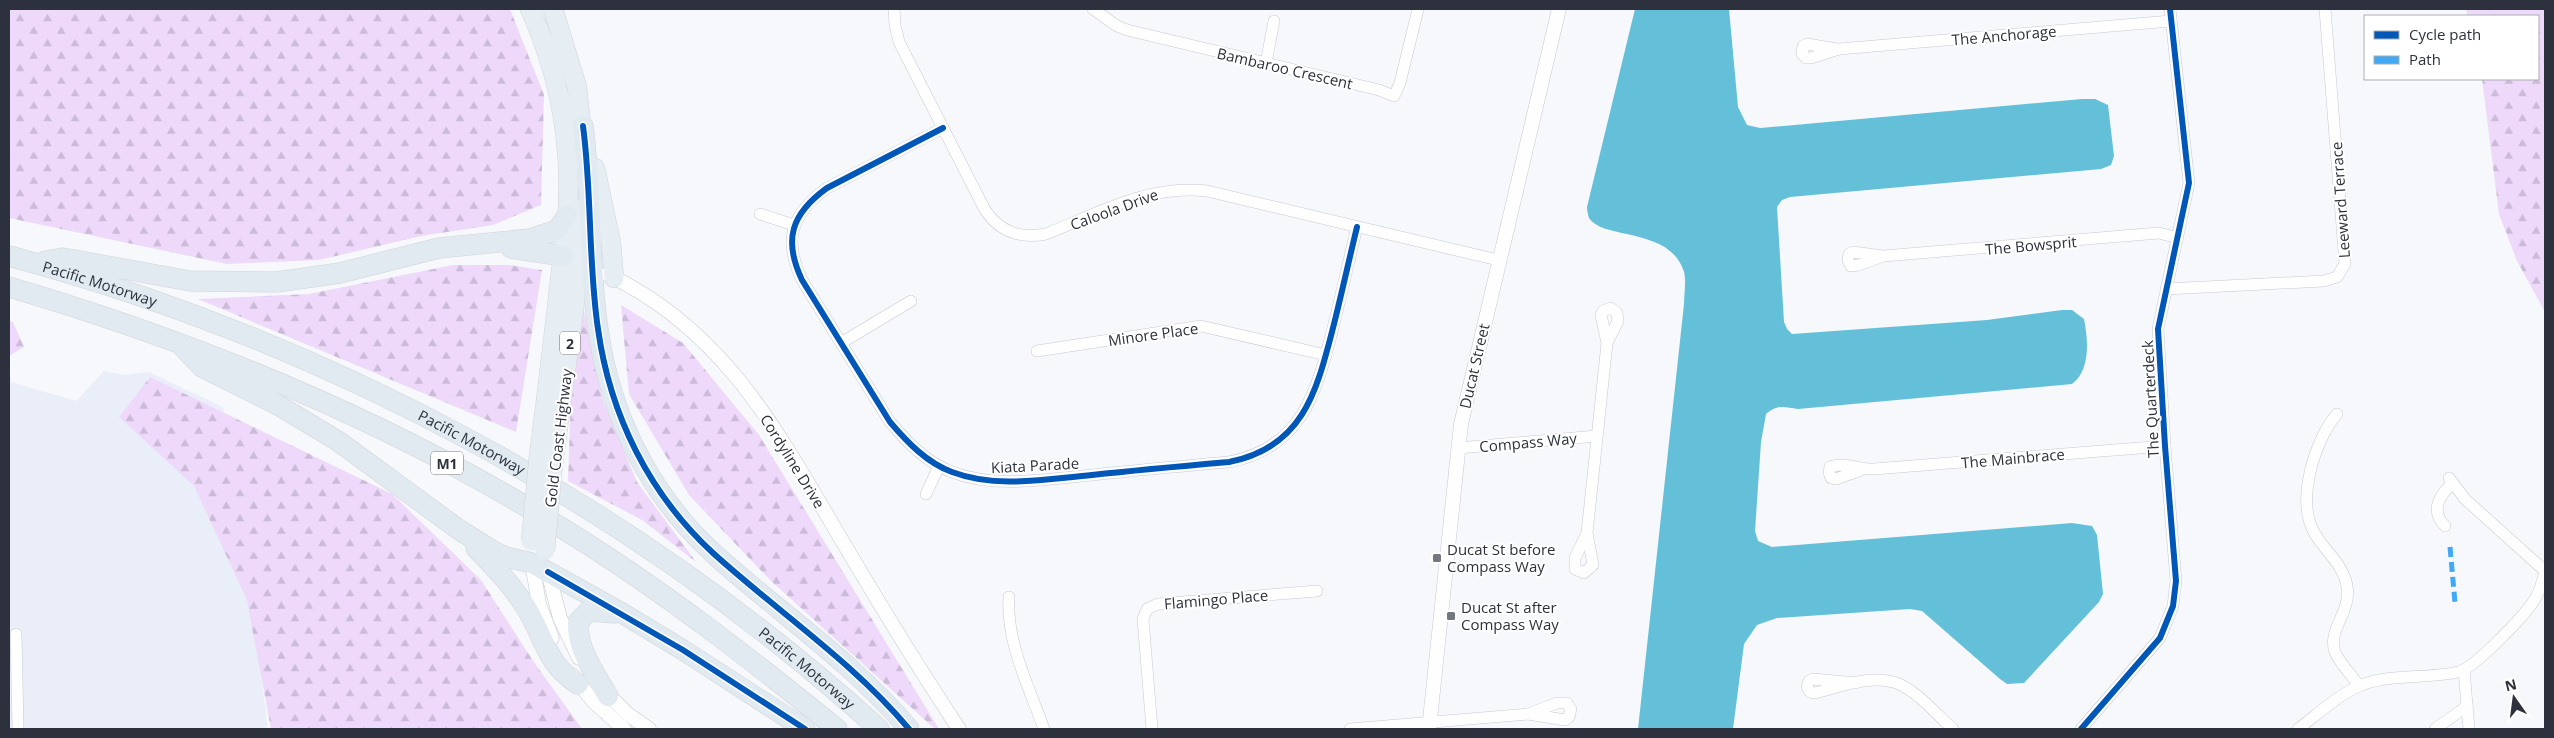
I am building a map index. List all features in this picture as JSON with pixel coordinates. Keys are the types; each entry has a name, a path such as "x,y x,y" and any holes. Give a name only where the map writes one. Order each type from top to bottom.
{"highway":[{"name":"Gold Coast Highway","path":"530,9 546,46 561,103 568,154 567,216 578,262 546,460 539,557"},
{"path":"554,9 573,68 583,126 589,184 578,262 598,329 614,400 644,469 674,511 712,552 796,622 893,710 909,729"},
{"path":"583,126 591,152 611,242 614,278"},
{"path":"36,263 63,258 190,281 277,282 340,273 467,244 530,239 551,234 562,225 567,216"},
{"path":"467,244 520,248 578,262"},
{"name":"Pacific Motorway","path":"9,256 126,290 264,342 442,425 582,506 692,579 792,655 879,729"},
{"name":"Pacific Motorway","path":"9,288 81,309 178,342 272,379 419,448 572,534 669,598 764,670 837,729"},
{"path":"178,342 202,367 278,405 338,441 458,529 501,555 539,557 622,613 805,729"},
{"path":"458,529 507,581 524,604 552,661 563,674 578,684"},
{"path":"608,696 585,657 579,640 578,622 589,611 622,613"}],"street":[{"name":"Caloola Drive","path":"894,9 894,25 899,42 985,210 995,224 1011,234 1034,236 1046,234 1152,192 1188,189 1207,191 1498,260"},
{"name":"Bambaroo Crescent","path":"1093,9 1117,26 1127,30 1379,90 1394,96 1400,83 1418,9"},
{"name":"Ducat Street","path":"1429,726 1464,406 1559,9"},
{"name":"The Quarterdeck","path":"2081,729 2160,638 2172,610 2176,594 2176,568 2165,446 2158,329 2188,189 2189,170 2170,9"},
{"name":"Leeward Terrace","path":"2166,289 2324,281 2337,277 2345,264 2325,9"},
{"path":"1266,63 1274,21"},
{"name":"The Anchorage","path":"1837,49 2171,21"},
{"path":"760,214 794,225 805,206 827,188 943,128"},
{"name":"Kiata Parade","path":"794,225 792,244 797,270 890,422 908,442 939,466 962,475 1002,482 1243,459 1276,443 1301,418 1317,388 1358,228"},
{"name":"The Bowsprit","path":"1883,256 2159,233 2178,238"},
{"name":"Cordyline Drive","path":"578,262 640,292 701,337 736,376 772,425 959,729"},
{"path":"841,343 911,301"},
{"name":"Minore Place","path":"1038,351 1201,326 1326,355"},
{"name":"Compass Way","path":"1587,533 1607,343"},
{"path":"2337,414 2320,440 2310,472 2307,493 2308,513 2314,532 2338,563 2346,583 2348,603 2335,632 2334,644 2337,654 2359,686"},
{"name":"Compass Way","path":"1458,448 1597,436"},
{"name":"The Mainbrace","path":"1861,470 2165,446"},
{"path":"926,494 939,466"},
{"path":"2298,729 2359,686 2379,680 2464,670 2487,651 2531,605 2538,593 2545,571 2465,499 2451,480 2437,503 2440,518 2445,526"},
{"path":"539,557 544,621 559,654 578,684 600,708 624,729"},
{"path":"539,557 566,633 588,672 608,696 649,729"},
{"name":"Flamingo Place","path":"1152,729 1143,620 1147,609 1158,604 1317,591"},
{"path":"1009,597 1008,617 1015,644 1044,729"},
{"path":"16,634 18,729"},
{"path":"2464,670 2469,729"},
{"path":"1856,683 1882,681 1898,683 1912,692 1953,729"},
{"path":"2435,729 2467,706"},
{"path":"1350,729 1429,726 1528,714"}],"shaded area":[{"path":"9,366 11,382 76,401 104,371 124,375 149,372 223,407 245,550 268,729 9,729"}],"green space":[{"path":"9,9 510,9 544,95 541,205 493,225 421,236 319,260 227,264 9,218"},
{"path":"2466,9 2545,9 2545,312 2517,261 2499,214 2482,80 2539,80 2539,15 2468,15"},
{"path":"453,265 509,265 542,270 516,432 198,299 309,294"},
{"path":"621,305 683,343 759,435 939,729 935,729 771,581 689,495 629,394"},
{"path":"583,306 602,398 637,482 696,562 642,520 568,481 574,309"},
{"path":"9,321 13,322 24,347 9,356"},
{"path":"150,377 392,494 481,580 533,661 582,729 271,729 247,600 194,486 119,417"}],"water":[{"path":"1635,9 1729,9 1738,107 1747,125 1760,128 2082,99 2095,99 2108,105 2114,156 2111,165 2101,169 1790,197 1782,200 1777,207 1784,322 1792,334 1987,320 2062,310 2072,310 2084,319 2087,354 2082,371 2072,384 1798,409 1778,407 1766,414 1761,442 1755,531 1758,541 1772,547 2072,523 2092,526 2097,535 2103,594 2099,602 2024,683 2007,684 1922,611 1910,609 1777,618 1757,625 1744,644 1733,729 1638,729 1685,281 1683,269 1675,256 1664,246 1650,240 1596,225 1589,218 1587,207"}],"marked path":[{"path":"2450,547 2455,603"}],"cycle path":[{"path":"2081,729 2160,638 2173,606 2176,581 2158,329 2189,183 2170,9"},
{"path":"583,126 598,329 612,392 636,451 652,479 690,530 738,575 840,659 909,729"},
{"path":"943,128 827,188 805,208 798,218 792,240 796,266 802,280 890,422 910,444 934,463 952,472 969,477 986,480 1022,481 1229,462 1255,454 1275,443 1291,429 1304,412 1321,371 1357,227"},
{"path":"548,572 683,650 805,729"}],"place":[{"name":"Ducat St before Compass Way","path":"1437,558"},
{"name":"Ducat St after Compass Way","path":"1451,616"}]}
